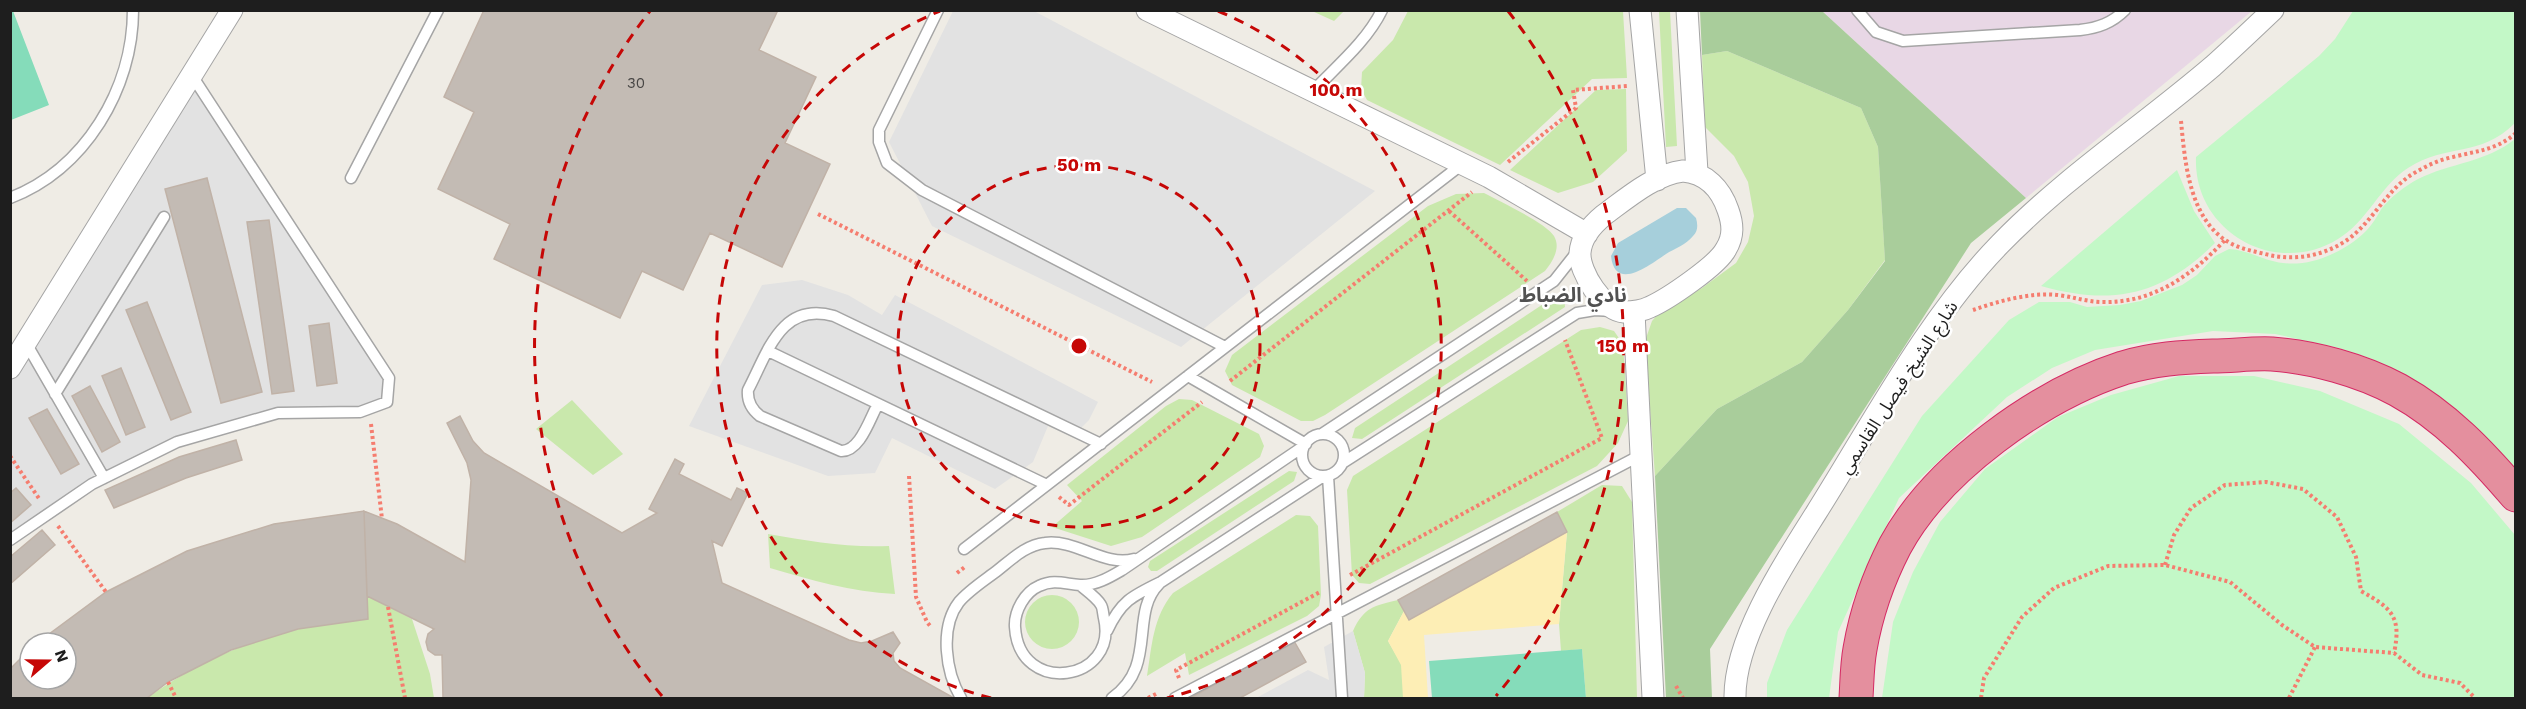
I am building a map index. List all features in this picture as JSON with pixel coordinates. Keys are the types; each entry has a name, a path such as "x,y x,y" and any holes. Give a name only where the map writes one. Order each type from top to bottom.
{"highway":[{"path":"1856,699 1860,648 1875,593 1896,545 1931,494 1989,440 2074,387 2124,368 2170,358 2272,354 2320,362 2363,375 2397,390 2464,437 2516,495"}],"street":[{"path":"10,368 232,10"},
{"path":"1148,10 1489,177 1585,239"},
{"path":"1640,10 1657,180"},
{"path":"1687,10 1696,172"},
{"name":"شارع الشيخ فيصل القاسمي","path":"1735,699 1742,654 1776,581 1934,326 1983,263 2026,219 2102,153 2179,93 2273,10"},
{"path":"1674,172 1696,172 1712,183 1724,199 1733,233 1726,250 1716,262 1673,294 1650,307 1627,312 1610,307 1598,294 1582,263 1585,239 1595,222 1657,180 1674,172"},
{"path":"1627,312 1639,456 1653,699"}],"lane":[{"path":"10,198 36,185 62,165 90,136 104,116 124,71 130,47 133,10"},
{"path":"351,178 438,10"},
{"path":"938,10 883,120 879,142 887,163 922,190 1225,347"},
{"path":"1313,91 1377,21 1382,10"},
{"path":"1857,10 1876,32 1903,41 2096,28 2111,22 2125,10"},
{"path":"10,540 104,478 177,442 278,413 360,412 387,402 389,378 191,74"},
{"path":"964,549 1461,165"},
{"path":"55,394 164,217"},
{"path":"1585,239 1567,268 1554,281 1322,434 1312,437 1305,445 1143,555 1102,581 1081,586 1060,581 1039,586 1023,599 1014,619 1016,641 1026,660 1044,672 1065,674 1086,667 1101,651 1116,610 1135,594 1161,582 1325,476 1338,471 1344,462 1577,313 1595,310 1627,312"},
{"path":"878,404 856,445 847,451 836,450 760,416 750,405 748,390 782,327 791,320 812,313 834,316 1101,444"},
{"path":"26,343 104,478"},
{"path":"768,351 1047,485"},
{"path":"1188,376 1305,445"},
{"path":"1322,434 1333,436 1342,444 1344,462"},
{"path":"1305,445 1302,457 1307,469 1325,476"},
{"path":"1175,699 1639,456"},
{"path":"1325,476 1335,583 1342,699"},
{"path":"961,699 949,673 947,643 953,613 959,603 1032,546 1057,542 1118,560 1143,555"},
{"path":"1112,699 1135,672 1139,661 1147,605 1150,596 1161,582"},
{"path":"1081,586 1101,604 1107,631"}],"path":[{"path":"1050,504 1060,497 1069,505 1439,219 1576,108 1573,90 1646,85"},
{"path":"2179,93 2184,151 2193,194 2209,224 2226,240 2241,248 2280,257 2307,256 2326,251 2347,240 2359,230 2387,196 2408,177 2438,161 2485,151 2499,145 2516,133"},
{"path":"818,214 1169,391"},
{"path":"1934,326 1980,308 2036,295 2059,295 2104,303 2141,297 2173,285 2190,274 2226,240"},
{"path":"369,408 382,519"},
{"path":"1173,685 1181,681 1176,670 1602,438"},
{"path":"909,476 916,597 927,622 947,643"},
{"path":"2165,565 2174,535 2191,508 2225,485 2266,482 2304,489 2337,517 2356,557 2361,591 2381,603 2395,618 2397,640 2394,653"},
{"path":"957,573 975,559"},
{"path":"1981,699 1984,678 2022,617 2054,588 2108,566 2165,565 2230,582 2282,625 2315,647 2394,653 2422,675 2460,684 2475,699"},
{"path":"388,607 405,699"},
{"path":"2289,699 2315,647"},
{"path":"168,682 176,699"},
{"path":"1148,699 1165,690"}],"shaded area":[{"path":"953,11 1034,11 1375,191 1181,347 932,226 889,142"},
{"path":"1822,11 2252,11 2026,198"},
{"path":"191,74 389,378 387,402 360,412 278,413 177,442 92,484 11,540 10,369"},
{"path":"802,280 848,295 882,315 895,295 1098,402 1089,420 1072,437 1048,426 1033,462 995,489 892,438 875,473 828,476 689,426 762,285"},
{"path":"1353,631 1365,673 1364,698 1256,698 1308,670 1329,680 1324,647"}],"green space":[{"path":"10,11 13,11 49,105 11,120"},
{"path":"1312,11 1344,11 1334,21"},
{"path":"1408,11 1623,11 1627,78 1592,79 1500,165 1367,100 1361,89 1362,72 1393,40"},
{"path":"1659,11 1670,11 1677,146 1666,147"},
{"path":"1700,11 1822,11 2026,198 1971,243 1710,649 1712,698 1666,698 1655,476 1717,409 1802,362 1848,310 1885,261 1878,147 1861,108 1727,51 1702,55"},
{"path":"2353,11 2514,11 2515,123 2502,134 2476,146 2422,160 2408,168 2389,184 2348,232 2314,250 2289,253 2265,250 2242,240 2223,226 2208,207 2199,183 2196,157 2319,56 2335,39"},
{"path":"1727,51 1861,108 1878,147 1885,260 1848,310 1802,362 1717,409 1655,476 1645,341 1652,321 1659,313 1702,288 1736,263 1748,242 1754,216 1748,182 1734,156 1705,127 1702,55"},
{"path":"1626,89 1627,151 1593,182 1558,193 1510,170 1596,90"},
{"path":"2515,139 2515,471 2488,440 2433,392 2372,359 2339,348 2275,334 2213,331 2095,350 2052,368 2007,397 1899,498 1838,632 1829,698 1767,698 1767,683 1787,630 1922,416 2009,320 2039,302 2070,302 2087,307 2141,301 2182,285 2197,275 2215,256 2229,249 2283,263 2294,264 2317,260 2339,251 2358,238 2371,226 2382,208 2398,192 2413,182 2493,153"},
{"path":"2177,170 2194,211 2215,243 2195,261 2175,275 2135,292 2091,295 2041,286"},
{"path":"1484,193 1532,219 1554,236 1556,250 1545,271 1313,421 1301,421 1232,385 1225,371 1232,355 1428,206 1456,194"},
{"path":"1557,295 1564,298 1565,307 1362,439 1352,438 1355,428"},
{"path":"1600,327 1614,331 1623,344 1628,421 1618,443 1597,466 1370,584 1359,583 1352,575 1347,490 1353,476 1581,330"},
{"path":"2179,376 2254,376 2320,391 2399,424 2471,483 2515,535 2515,698 1882,698 1893,622 1913,572 1940,522 1985,469 2058,417 2111,395"},
{"path":"1179,399 1192,400 1259,434 1264,446 1260,457 1142,537 1111,546 1052,527 1082,501 1067,485 1166,406"},
{"path":"572,400 623,454 593,475 536,429"},
{"path":"1289,471 1297,472 1294,481 1157,571 1151,571 1148,567 1150,561"},
{"path":"1602,485 1622,486 1632,502 1637,698 1586,698 1582,649 1561,651 1559,624 1567,532 1557,512"},
{"path":"1296,515 1310,516 1318,526 1321,595 1319,606 1307,616 1189,675 1185,653 1147,676 1157,622 1173,593"},
{"path":"768,534 843,545 889,546 895,594 847,588 770,568"},
{"path":"1047,595 1057,595 1067,599 1075,607 1079,622 1075,637 1067,645 1057,649 1047,649 1037,645 1029,637 1025,627 1025,617 1029,607 1037,599"},
{"path":"367,596 412,619 430,674 434,698 147,698 200,665 259,640 307,627 368,619"},
{"path":"1398,600 1404,611 1388,641 1402,665 1404,698 1364,698 1365,673 1353,631 1366,612 1382,604"},
{"path":"1582,649 1586,698 1432,698 1429,661"}],"sand":[{"path":"1567,532 1559,624 1424,635 1428,698 1403,698 1401,665 1388,641 1404,611 1409,619"}],"water":[{"path":"1677,208 1686,208 1696,218 1695,234 1684,244 1643,269 1634,273 1619,273 1614,267 1611,256 1618,243"}],"building":[{"path":"484,10 778,10 759,50 816,77 785,143 830,164 782,267 710,233 683,290 642,271 620,318 494,259 510,224 438,189 474,112 444,97"},
{"path":"207,178 262,392 221,403 165,189"},
{"path":"269,220 294,391 272,394 247,222"},
{"path":"147,302 191,412 171,420 126,310"},
{"path":"329,323 337,383 317,386 309,326"},
{"path":"121,368 145,427 126,435 102,376"},
{"path":"90,386 120,442 102,452 72,396"},
{"path":"47,409 79,464 61,474 29,418"},
{"path":"460,416 473,441 484,453 622,533 657,513 649,509 675,459 684,464 679,474 731,500 737,488 748,493 722,546 712,541 722,583 849,640 861,643 872,641 893,632 900,643 893,653 894,661 900,668 954,698 443,698 442,655 435,655 428,650 426,642 428,634 434,629 367,596 364,511 397,524 465,562 471,480 467,463 447,423"},
{"path":"236,440 242,460 186,478 114,508 105,490 179,457"},
{"path":"16,488 31,505 10,523 10,493"},
{"path":"364,511 368,619 298,629 231,650 168,682 147,698 10,698 10,669 18,661 18,691 78,691 78,631 53,631 106,592 187,551 274,524"},
{"path":"1557,512 1567,532 1409,620 1398,600"},
{"path":"42,530 55,545 10,584 10,557"},
{"path":"1294,641 1306,662 1240,698 1190,698"}],"district":[{"name":"نادي الضباط","path":"1573,295"}]}
